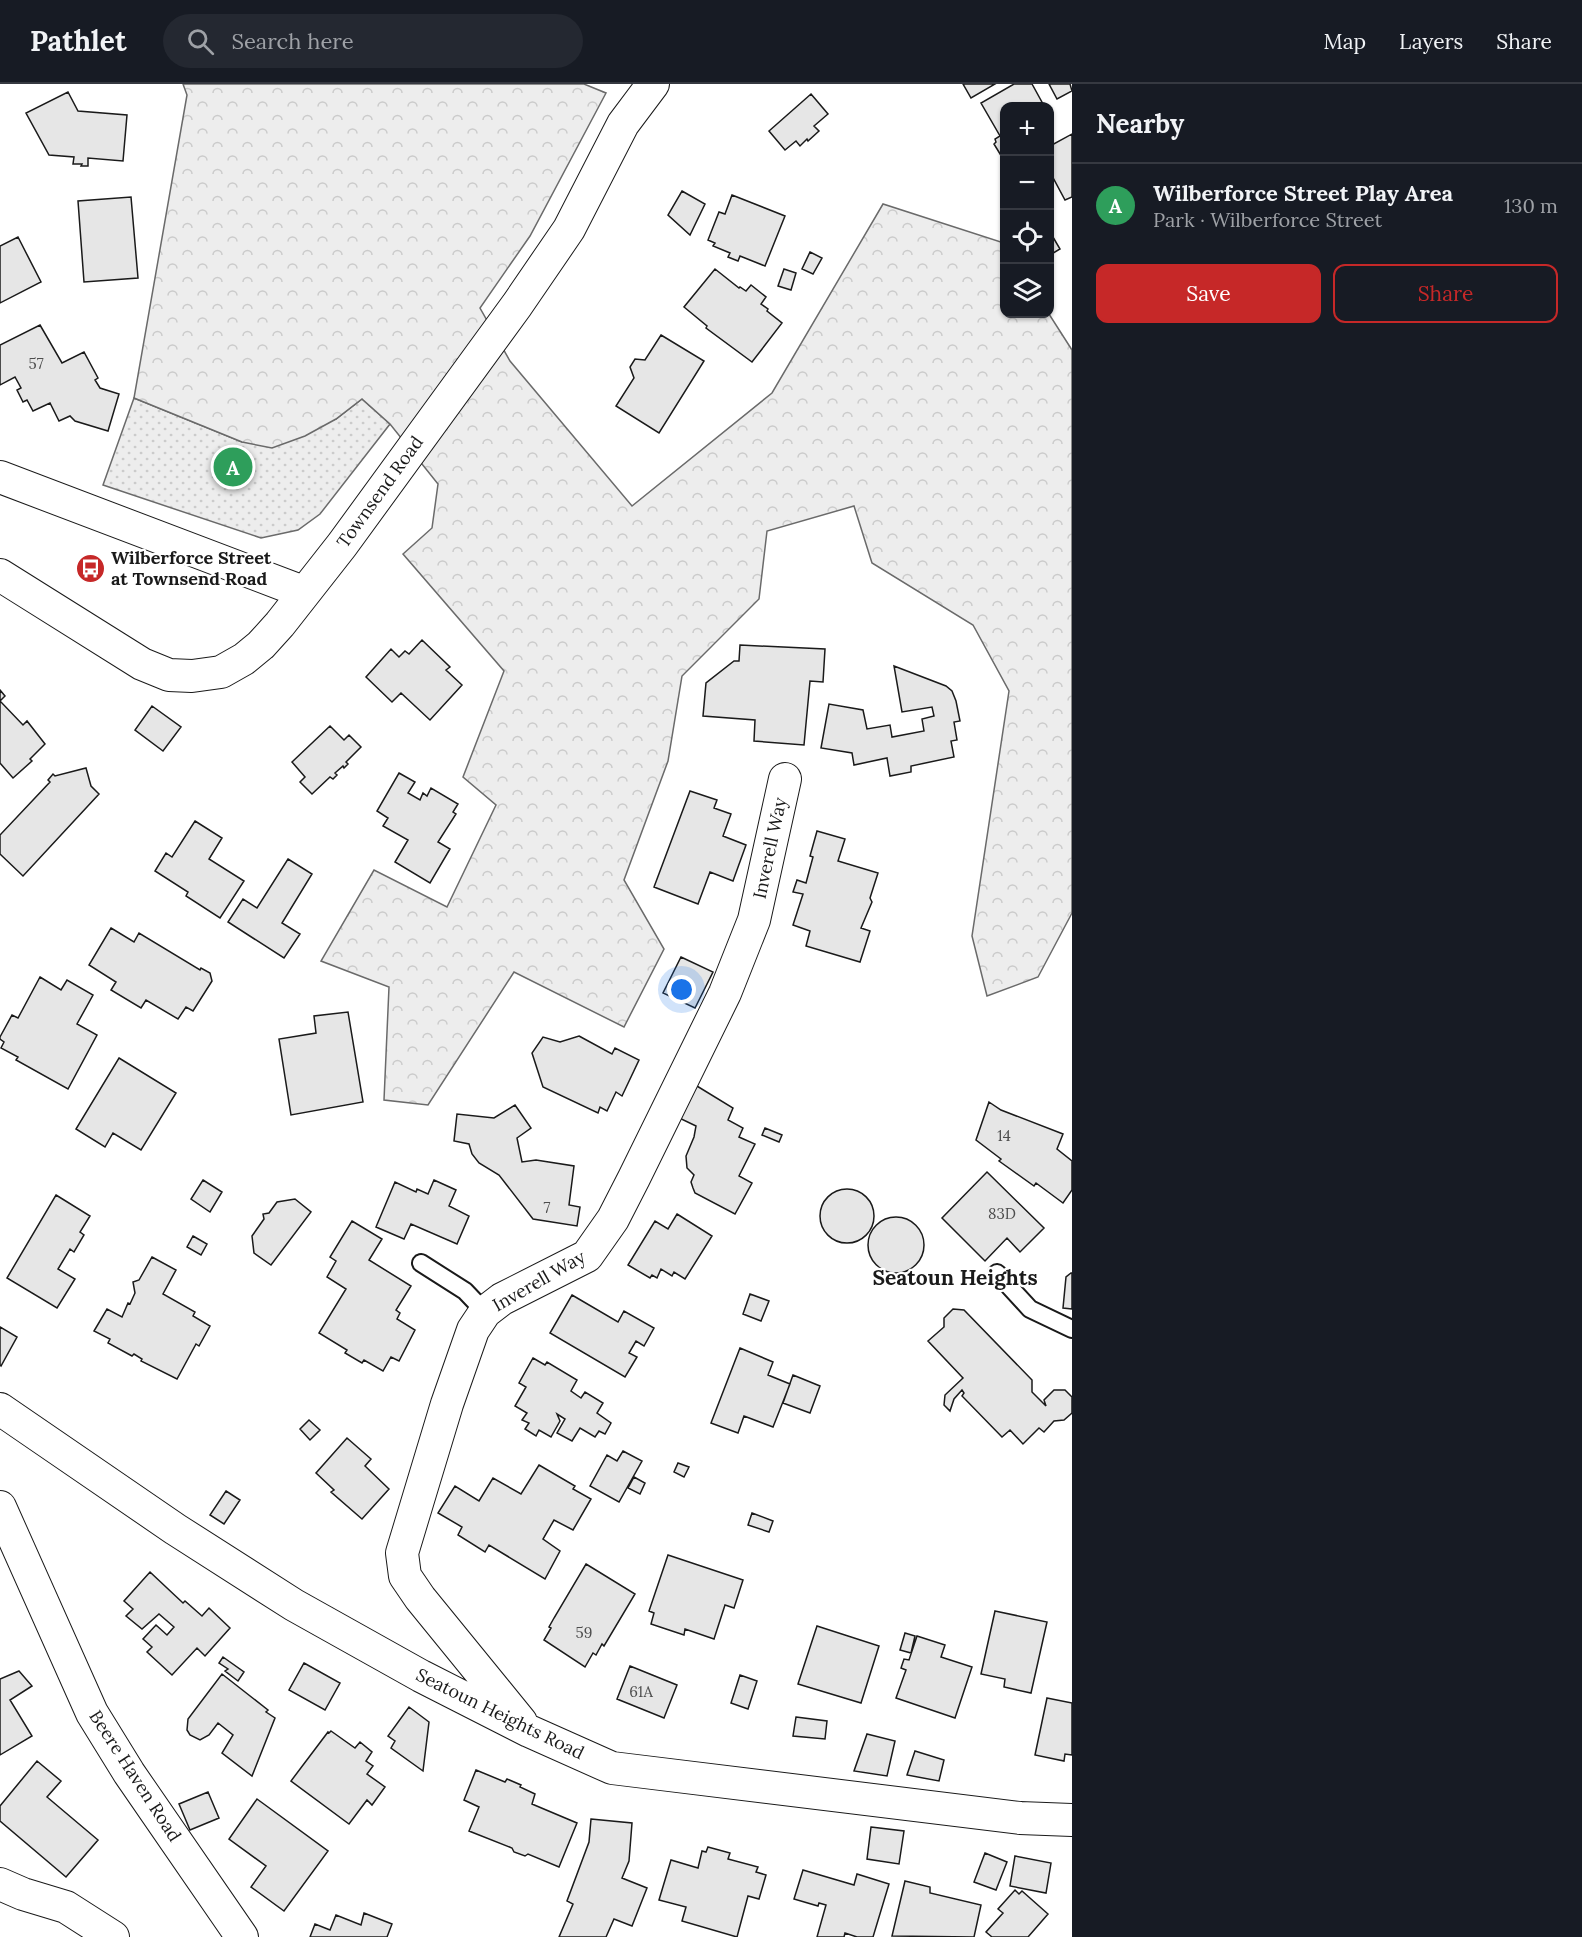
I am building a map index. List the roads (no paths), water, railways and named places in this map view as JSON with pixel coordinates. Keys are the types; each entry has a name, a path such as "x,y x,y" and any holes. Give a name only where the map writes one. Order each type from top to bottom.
{"street":[{"name":"Townsend Road","path":"0,575 142,664 169,675 192,676 221,672 244,659 261,645 342,545 517,305 569,229 623,124 653,84"},
{"path":"0,477 303,592"},
{"name":"Inverell Way","path":"529,1731 420,1598 405,1576 402,1553 447,1404 473,1330 485,1312 502,1299 587,1256 613,1219 725,993 754,920 786,779"},
{"name":"Seatoun Heights Road","path":"0,1409 176,1529 294,1605 422,1677 529,1731 612,1768 1020,1818 1072,1820"},
{"name":"Beere Haven Road","path":"0,1507 92,1713 129,1773 242,1937"},
{"path":"0,1884 23,1894 66,1907 113,1937"}],"lane":[{"path":"421,1263 465,1291 485,1312"},
{"path":"997,1273 1030,1309 1072,1329"}],"place":[{"name":"Wilberforce Street Play Area","path":"233,467"},
{"name":"Wilberforce Street at Townsend Road","path":"90,568"}],"district":[{"name":"Seatoun Heights","path":"955,1278"}]}
